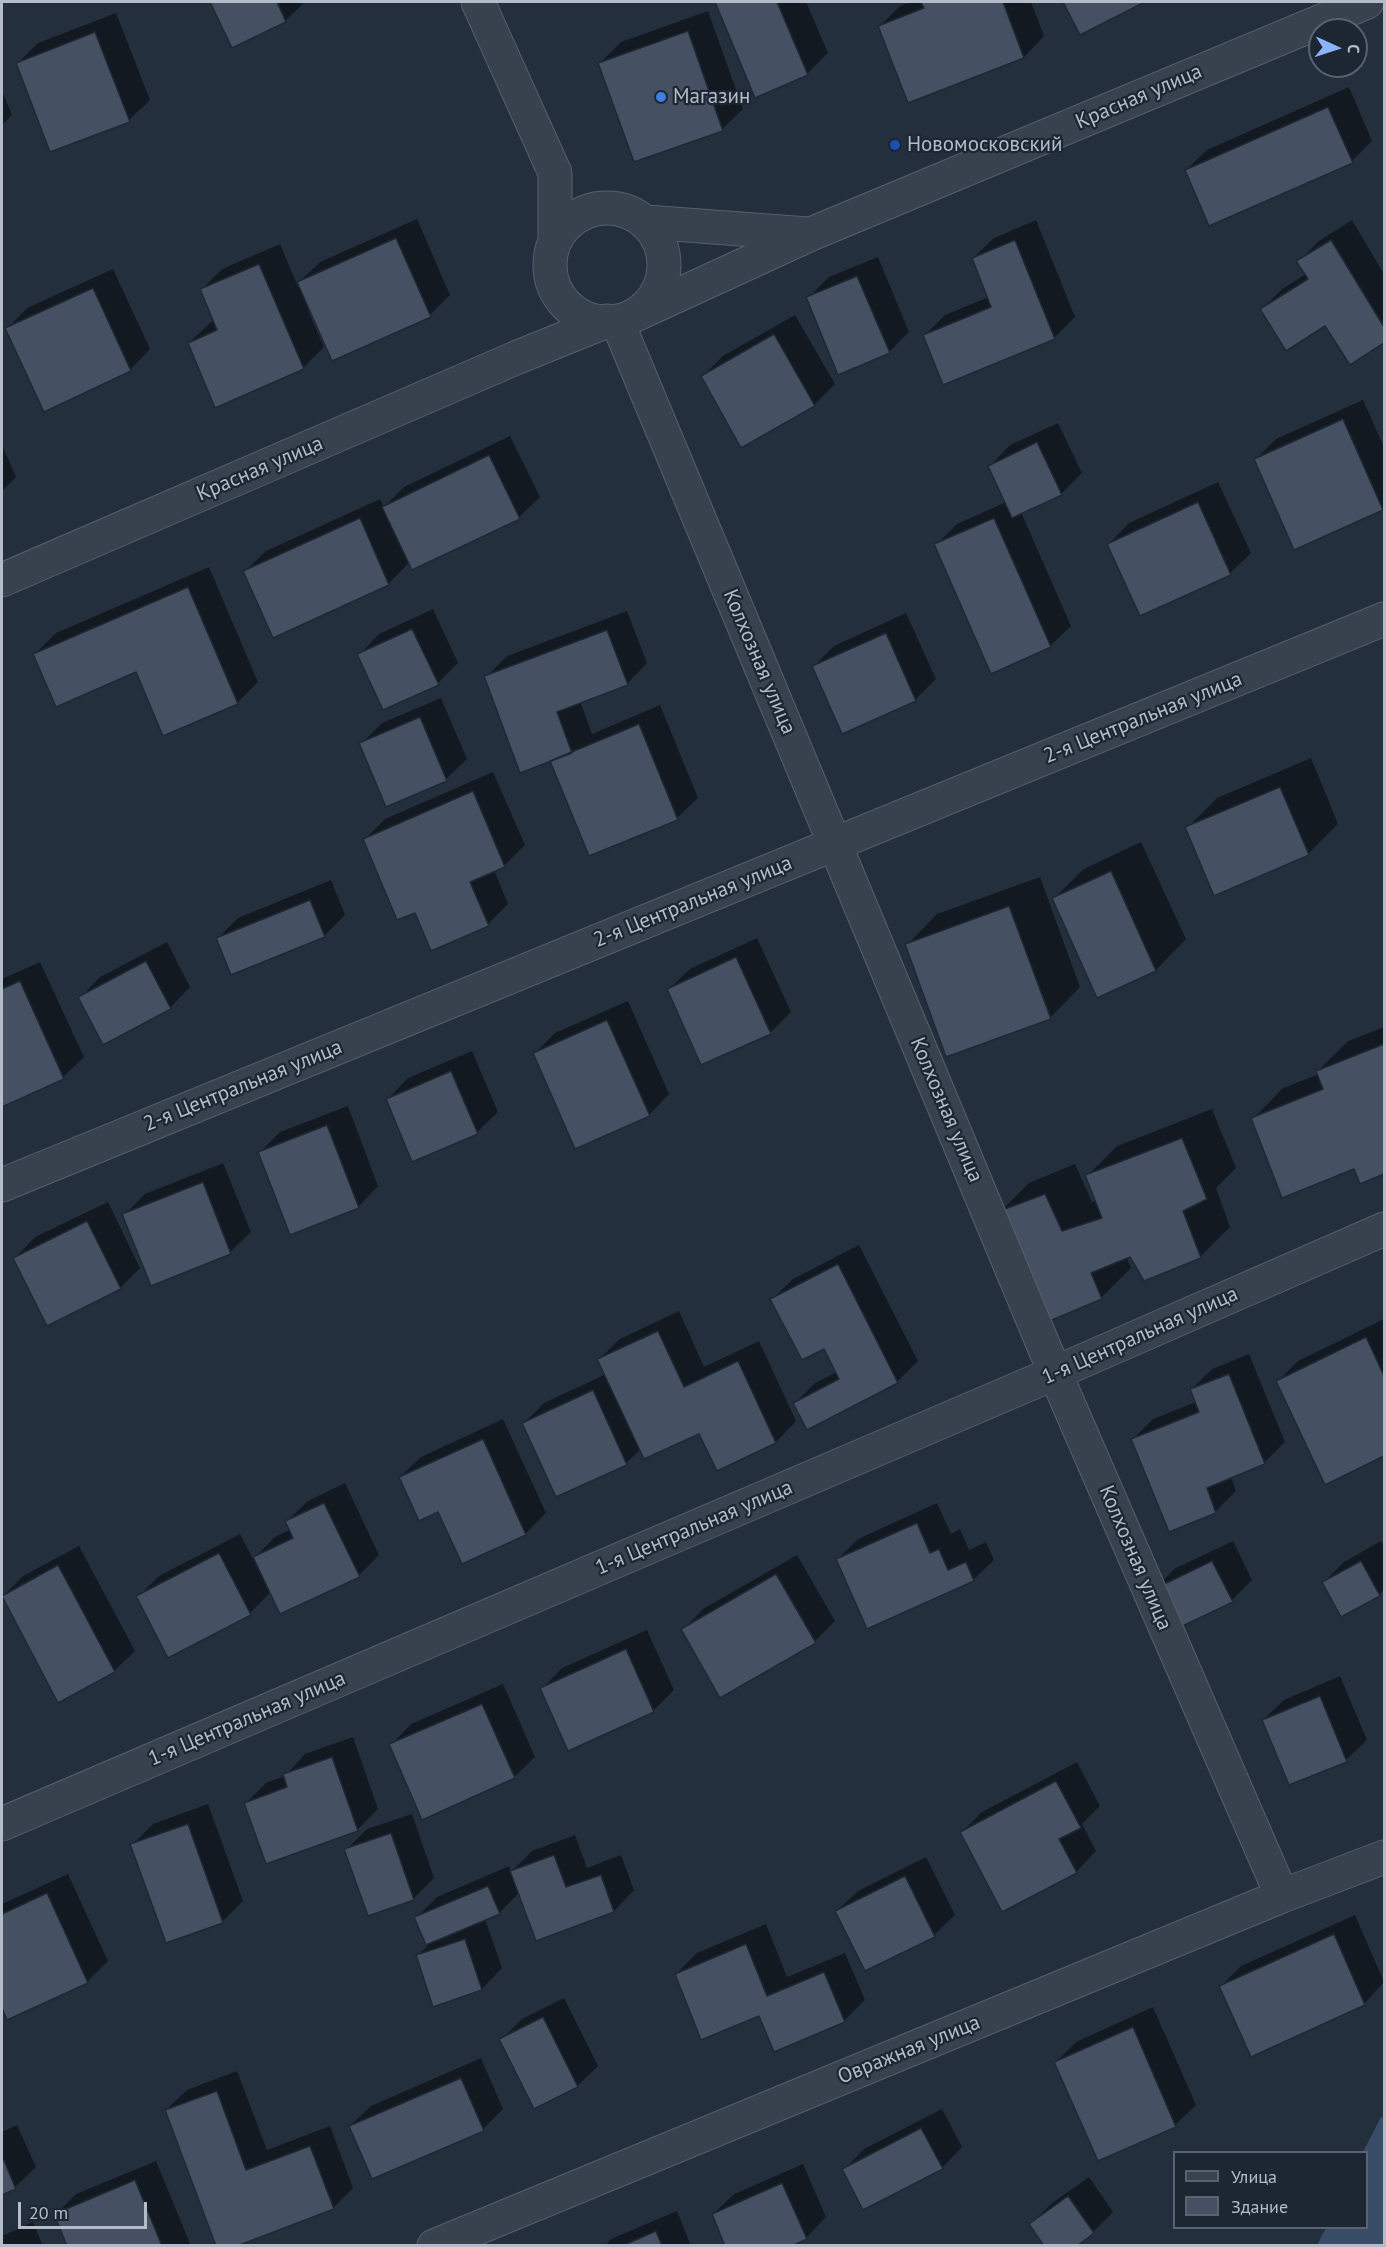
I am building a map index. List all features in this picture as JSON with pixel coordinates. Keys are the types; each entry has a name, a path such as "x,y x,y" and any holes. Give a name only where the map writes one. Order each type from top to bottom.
{"street":[{"path":"478,2 555,173 555,239 549,259 551,281 561,300 577,314 596,321 620,319 653,299 662,280 664,259 658,239 645,222 627,211 607,207 555,173"},
{"name":"Красная улица","path":"2,580 518,357 620,319 811,234 1367,2"},
{"path":"555,239 568,222 586,211 607,207"},
{"name":"Красная улица","path":"645,222 811,234"},
{"name":"Красная улица","path":"518,357 546,329 561,300"},
{"name":"Колхозная улица","path":"620,319 1055,1373 1282,1896"},
{"name":"2-я Центральная улица","path":"2,1185 1384,619"},
{"name":"1-я Центральная улица","path":"2,1824 1055,1373 1384,1229"},
{"name":"Овражная улица","path":"434,2246 1282,1896 1384,1857"}],"water":[{"path":"1381,2117 1384,2119 1384,2245 1317,2245 1325,2229 1368,2229 1368,2151 1364,2151"}],"building":[{"path":"210,2 277,2 286,22 232,48"},
{"path":"715,2 777,2 808,75 755,98"},
{"path":"921,2 1003,2 1024,58 908,103 878,26 924,8"},
{"path":"1063,2 1145,2 1080,35"},
{"name":"Магазин","path":"688,31 723,131 634,162 598,63"},
{"path":"95,32 130,122 50,152 16,63"},
{"path":"1328,107 1353,163 1209,226 1185,170"},
{"path":"396,238 431,317 332,361 297,282"},
{"path":"1015,240 1055,339 943,385 923,335 991,307 972,258"},
{"path":"1331,240 1384,327 1384,343 1350,365 1325,326 1286,351 1260,309 1308,279 1296,261"},
{"path":"259,264 304,369 215,408 188,343 217,330 200,289"},
{"path":"857,276 890,353 838,375 806,297"},
{"path":"93,288 131,371 44,412 5,328"},
{"path":"774,334 815,406 741,448 701,376"},
{"path":"1343,419 1383,510 1294,550 1254,459"},
{"path":"1037,442 1062,495 1012,518 988,466"},
{"path":"489,455 520,519 412,570 382,507"},
{"path":"1198,502 1231,575 1140,616 1107,544"},
{"path":"360,518 389,585 273,638 243,571"},
{"path":"994,518 1051,647 991,674 934,544"},
{"path":"188,587 238,704 163,736 136,672 56,707 33,654"},
{"path":"412,629 439,685 383,710 357,654"},
{"path":"607,630 628,685 557,712 572,753 520,773 484,676"},
{"path":"886,633 916,701 842,734 812,666"},
{"path":"420,717 447,781 386,807 359,743"},
{"path":"639,724 678,820 589,856 550,761"},
{"path":"1280,787 1309,855 1214,896 1185,827"},
{"path":"473,791 505,867 470,882 489,926 431,951 415,913 397,920 363,839"},
{"path":"1111,871 1156,971 1097,998 1052,898"},
{"path":"310,900 325,937 231,975 216,938"},
{"path":"1009,906 1051,1019 946,1057 905,944"},
{"path":"736,957 771,1034 701,1065 667,989"},
{"path":"146,961 171,1009 103,1045 78,997"},
{"path":"20,981 64,1079 2,1107 2,989"},
{"path":"607,1020 650,1116 575,1149 533,1053"},
{"path":"1384,1044 1384,1174 1360,1184 1354,1169 1282,1198 1251,1118 1323,1089 1316,1071"},
{"path":"451,1071 478,1134 412,1162 386,1099"},
{"path":"327,1125 359,1208 290,1235 258,1152"},
{"path":"1182,1138 1207,1199 1183,1211 1201,1258 1144,1281 1130,1257 1091,1273 1102,1299 1047,1322 997,1212 1045,1194 1062,1231 1102,1218 1085,1175"},
{"path":"203,1182 231,1254 151,1286 122,1214"},
{"path":"87,1221 121,1289 47,1326 13,1258"},
{"path":"838,1264 898,1383 807,1430 793,1403 839,1379 824,1349 802,1360 770,1299"},
{"path":"658,1331 684,1387 738,1361 776,1443 717,1471 699,1434 644,1459 597,1359"},
{"path":"1366,1337 1384,1376 1384,1456 1325,1485 1276,1381"},
{"path":"1229,1374 1265,1464 1207,1488 1216,1513 1169,1532 1131,1439 1199,1412 1190,1389"},
{"path":"593,1390 627,1465 556,1497 522,1423"},
{"path":"483,1439 526,1535 462,1564 438,1512 419,1521 399,1477"},
{"path":"324,1503 360,1577 280,1614 253,1557 293,1538 285,1521"},
{"path":"917,1523 930,1553 939,1549 948,1570 966,1562 974,1581 867,1629 836,1559"},
{"path":"219,1553 251,1615 168,1658 136,1596"},
{"path":"1212,1561 1233,1602 1172,1631 1152,1590"},
{"path":"1361,1561 1380,1596 1341,1617 1322,1582"},
{"path":"58,1565 115,1672 58,1703 2,1596"},
{"path":"776,1574 816,1643 720,1698 681,1629"},
{"path":"626,1649 654,1712 568,1751 540,1688"},
{"path":"1320,1696 1347,1762 1289,1785 1262,1720"},
{"path":"482,1704 515,1778 422,1820 389,1744"},
{"path":"332,1757 358,1831 266,1864 244,1803 287,1787 283,1774"},
{"path":"1056,1781 1081,1828 1059,1839 1077,1873 1002,1912 960,1832"},
{"path":"188,1824 223,1923 166,1943 130,1844"},
{"path":"391,1833 414,1900 368,1916 344,1849"},
{"path":"554,1855 566,1887 601,1875 614,1912 536,1941 510,1871"},
{"path":"905,1876 935,1937 865,1971 835,1911"},
{"path":"488,1886 500,1914 426,1945 414,1917"},
{"path":"47,1893 88,1983 7,2020 2,2008 2,1914"},
{"path":"1334,1934 1365,2005 1251,2057 1219,1986"},
{"path":"465,1939 482,1990 433,2007 416,1955"},
{"path":"746,1944 767,1996 824,1972 845,2022 774,2052 759,2016 701,2040 675,1974"},
{"path":"543,2017 578,2087 534,2109 499,2039"},
{"path":"1133,2027 1176,2127 1098,2161 1054,2062"},
{"path":"461,2078 484,2131 372,2179 349,2126"},
{"path":"217,2091 246,2170 310,2146 334,2209 237,2246 216,2246 165,2110"},
{"path":"921,2128 943,2169 863,2210 842,2169"},
{"path":"2,2156 16,2189 2,2195"},
{"path":"135,2180 162,2246 67,2246 54,2214"},
{"path":"782,2183 807,2239 792,2246 725,2246 712,2214"},
{"path":"1068,2196 1094,2233 1077,2246 1044,2246 1029,2224"},
{"path":"656,2231 662,2246 622,2246"}],"place":[{"name":"Магазин","path":"661,97"},
{"name":"Новомосковский","path":"895,145"}]}
